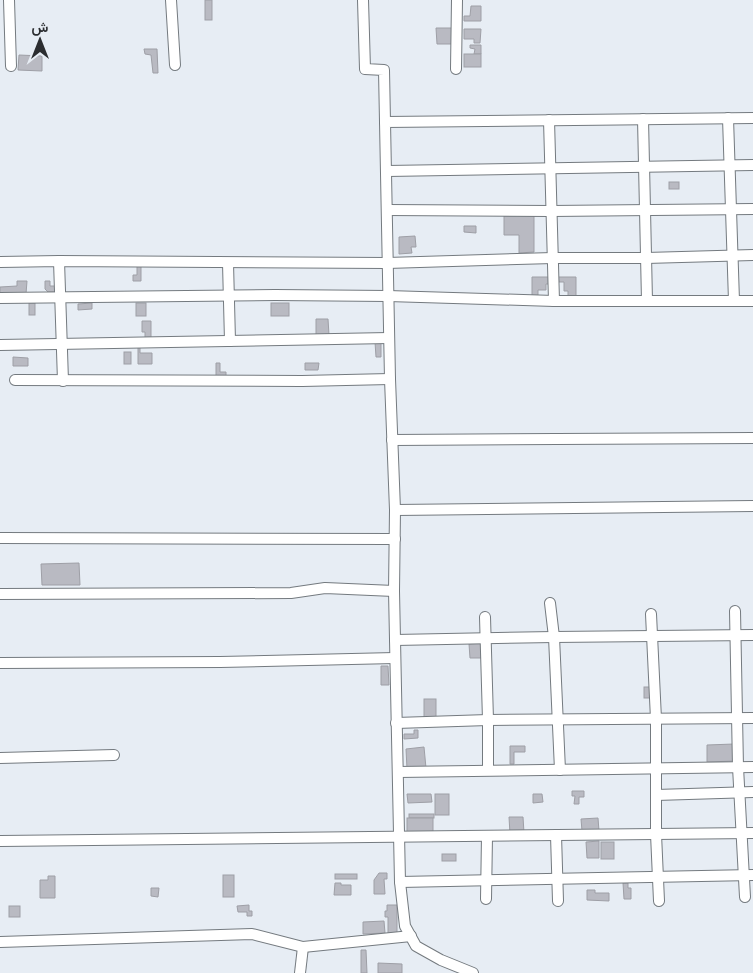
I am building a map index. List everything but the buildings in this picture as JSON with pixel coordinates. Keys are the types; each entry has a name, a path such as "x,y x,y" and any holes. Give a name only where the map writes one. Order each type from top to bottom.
{"street":[{"path":"9,0 12,66"},
{"path":"172,0 175,64"},
{"path":"363,0 365,69 384,70 387,263 395,510 394,591 400,882 405,926 416,946 441,960 473,973"},
{"path":"456,69 457,0"},
{"path":"643,118 647,301"},
{"path":"728,118 734,300"},
{"path":"385,122 753,118"},
{"path":"549,120 554,301"},
{"path":"387,171 753,165"},
{"path":"387,210 753,209"},
{"path":"0,262 387,263 753,255"},
{"path":"60,261 63,381"},
{"path":"228,263 230,341"},
{"path":"0,298 388,296 554,301 753,301"},
{"path":"0,345 390,338"},
{"path":"15,380 302,381 390,379"},
{"path":"392,440 753,438"},
{"path":"395,510 753,506"},
{"path":"0,538 395,539"},
{"path":"0,594 291,593 325,588 394,591"},
{"path":"550,604 554,636 560,770"},
{"path":"735,611 740,833 748,875 744,897"},
{"path":"652,614 659,901"},
{"path":"484,617 488,770"},
{"path":"395,640 554,636 753,635"},
{"path":"0,663 220,662 395,658"},
{"path":"396,723 488,720 753,718"},
{"path":"0,758 114,756"},
{"path":"398,772 753,767"},
{"path":"656,795 753,792"},
{"path":"0,841 753,833"},
{"path":"556,835 558,901"},
{"path":"486,899 488,836"},
{"path":"400,882 748,875"},
{"path":"0,942 252,934 303,948 411,936"},
{"path":"300,973 303,948"}]}
